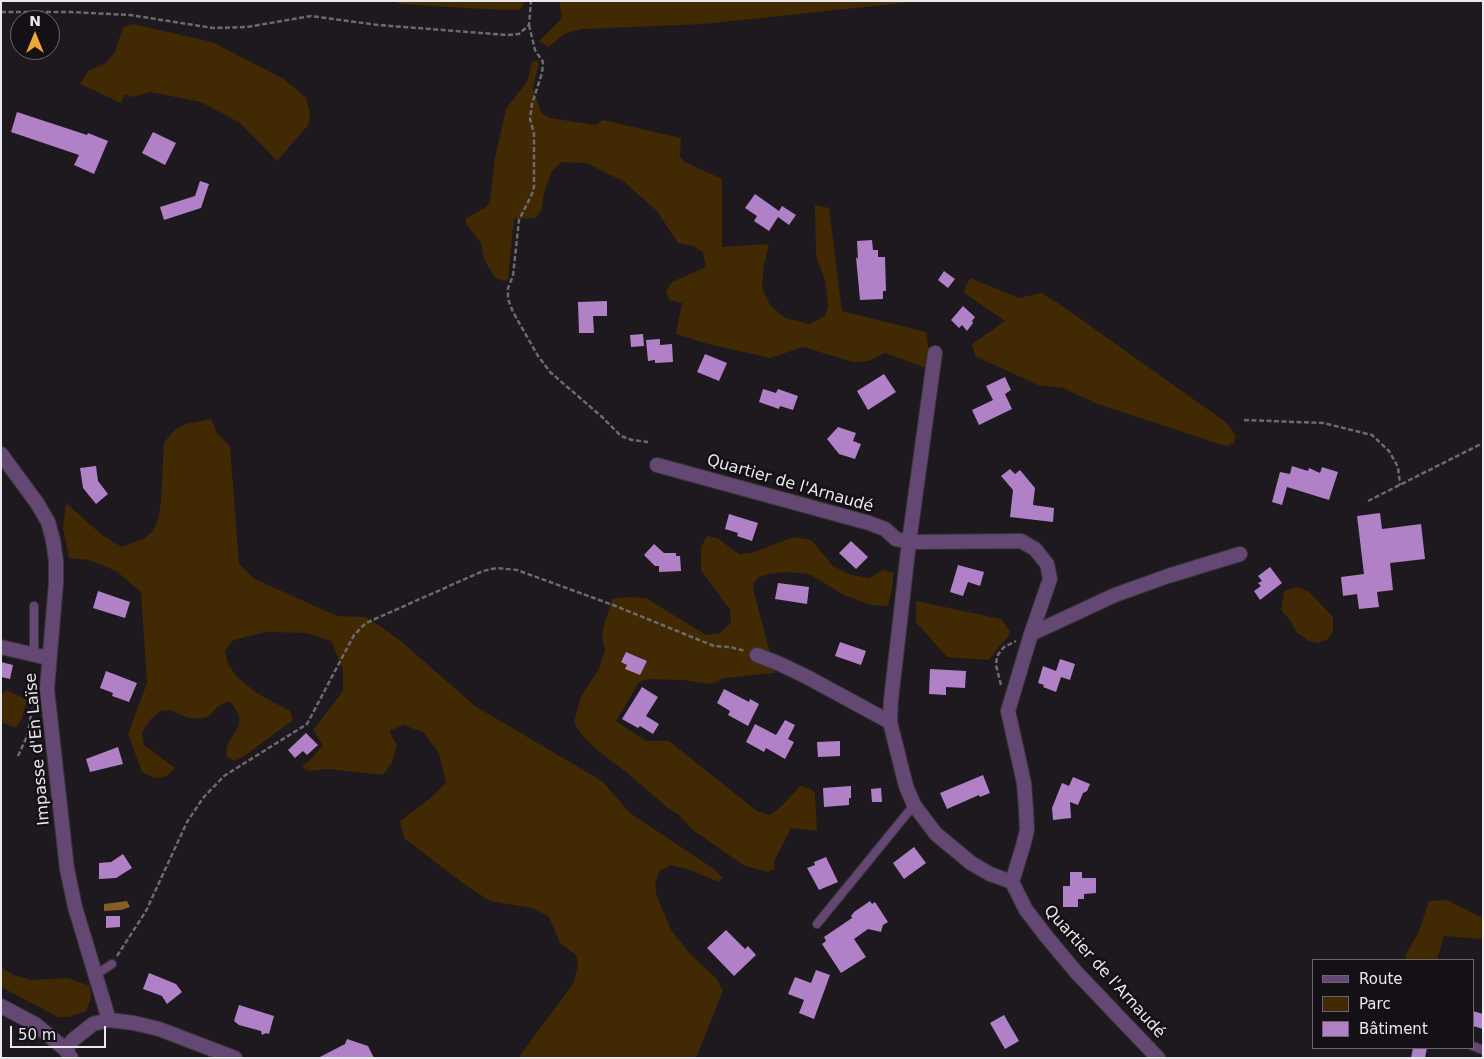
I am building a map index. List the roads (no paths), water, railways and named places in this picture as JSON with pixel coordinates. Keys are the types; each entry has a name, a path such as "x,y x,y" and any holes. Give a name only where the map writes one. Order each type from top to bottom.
{"street":[{"path":"936,353 909,542 890,722 906,786 914,805 936,834 954,850 990,874 1012,882"},
{"name":"Impasse d'En Laïse","path":"1,454 37,503 48,522 53,540 56,561 56,583 48,658 47,689 67,869 75,907 109,1020"},
{"name":"Quartier de l'Arnaudé","path":"658,465 869,523 885,530 896,539 909,542 1006,540 1021,541 1035,549 1047,564 1050,579 1008,711 1022,774 1027,830 1012,882 1026,910 1046,936 1076,972 1158,1058"},
{"path":"1031,634 1115,595 1168,576 1240,554"},
{"path":"1,648 48,658"},
{"path":"756,655 807,677 890,722"},
{"path":"1,1006 35,1024 68,1054 74,1040 93,1024 109,1020 159,1029 235,1058"}],"lane":[{"path":"34,606 34,655"},
{"path":"817,924 914,805"},
{"path":"95,974 112,964"}]}
